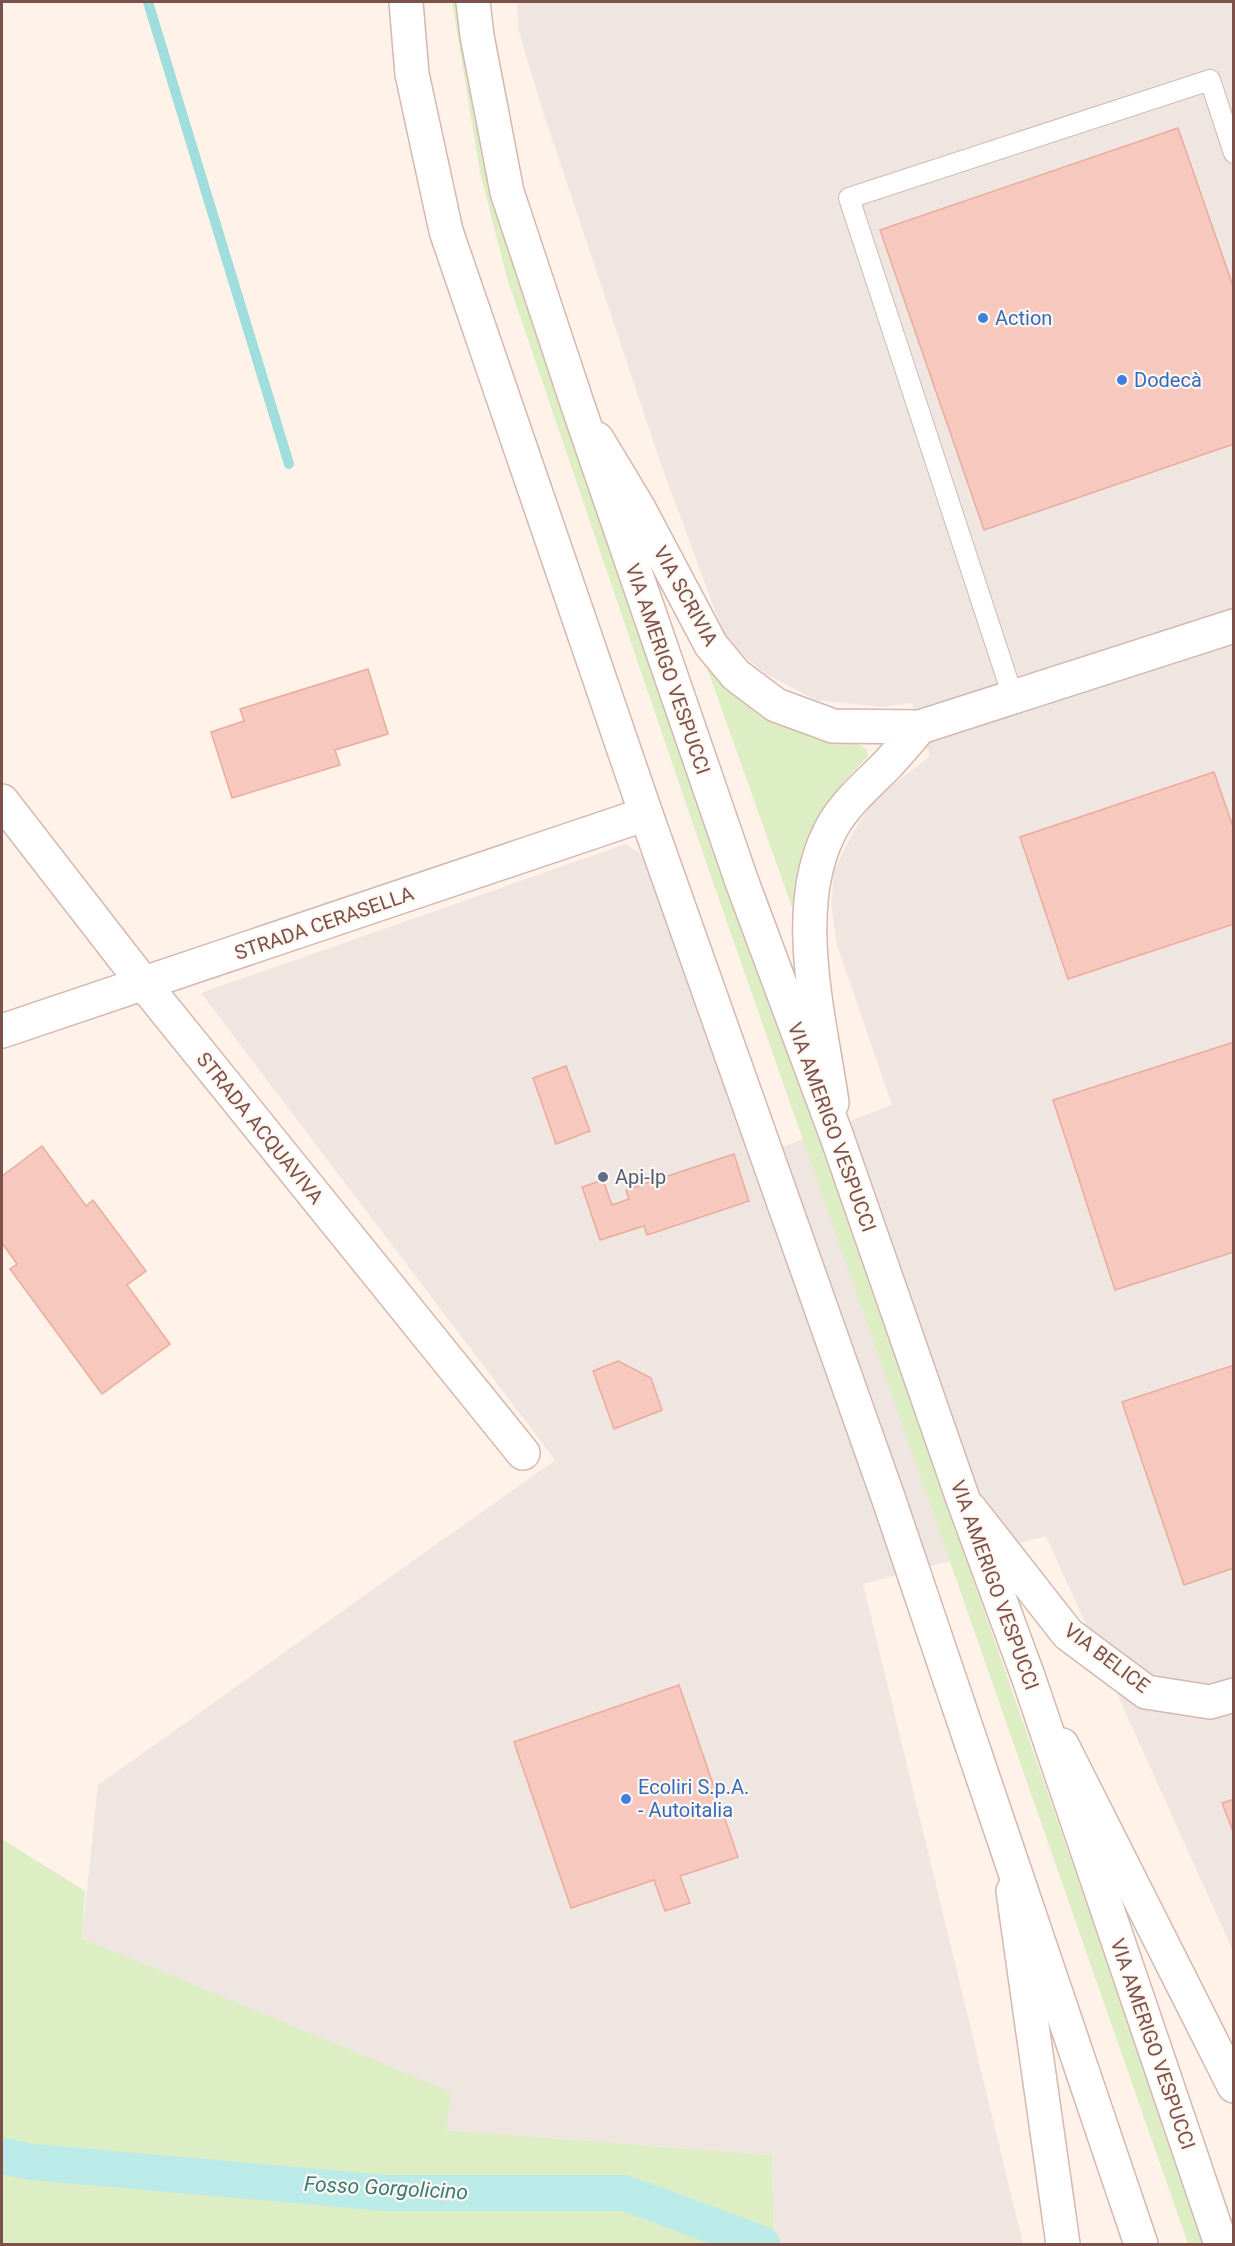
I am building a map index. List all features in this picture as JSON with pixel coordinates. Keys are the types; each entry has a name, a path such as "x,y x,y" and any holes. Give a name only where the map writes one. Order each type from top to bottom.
{"street":[{"path":"406,2 412,74 446,231 646,814 889,1500 1141,2244"},
{"name":"VIA AMERIGO VESPUCCI","path":"473,2 477,36 507,192 578,406 742,882 837,1137 964,1502 1029,1679 1221,2244"},
{"name":"VIA SCRIVIA","path":"578,406 638,507 711,645 736,675 776,705 833,726 920,727 1233,626"},
{"name":"VIA SCRIVIA","path":"837,1137 813,966 809,912 816,865 835,822 861,789 920,727"},
{"name":"STRADA ACQUAVIVA","path":"2,801 144,984 523,1453"},
{"name":"STRADA CERASELLA","path":"2,1031 646,814"},
{"name":"VIA BELICE","path":"964,1502 1068,1634 1146,1692 1210,1702 1233,1695"},
{"path":"1029,1679 1233,2086"},
{"path":"1006,1842 1063,2244"}],"lane":[{"path":"1013,697 849,198 1210,80 1233,153"}],"shaded area":[{"path":"517,2 1233,2 1233,1951 1046,1536 863,1584 1023,2244 774,2244 772,2155 446,2130 82,1937 98,1785 555,1460 201,993 626,844 641,854 660,892 753,1158 892,1105 837,945 831,904 834,871 854,831 874,800 930,756 912,703 883,707 816,700 764,673 726,640 662,467 541,106 518,28"}],"green space":[{"path":"452,2 467,2 484,120 805,1097 1205,2244 1188,2244 699,842 507,278 480,172"},
{"path":"701,651 746,699 772,719 801,732 847,740 867,750 868,756 844,782 822,812 806,844 799,879 800,930"},
{"path":"2,1839 85,1891 82,1938 451,2092 446,2130 772,2155 774,2244 2,2244"}],"building":[{"path":"1178,128 1234,289 1234,444 984,530 880,230"},
{"path":"368,669 388,734 335,750 340,765 232,798 211,732 244,721 240,709"},
{"path":"1214,772 1234,830 1234,924 1068,979 1020,837"},
{"path":"1234,1042 1234,1252 1115,1290 1053,1100"},
{"path":"566,1066 590,1131 556,1144 533,1078"},
{"path":"42,1146 86,1206 93,1200 146,1271 127,1285 170,1344 102,1394 10,1269 17,1264 2,1243 2,1176"},
{"path":"734,1154 749,1201 647,1235 644,1226 600,1240 582,1187 603,1180 612,1205 629,1199 626,1190"},
{"path":"618,1361 651,1378 662,1410 614,1429 593,1371"},
{"path":"1234,1365 1234,1568 1184,1585 1122,1402"},
{"name":"Ecoliri S.p.A. - Autoitalia","path":"679,1685 738,1857 680,1876 690,1903 665,1911 654,1880 571,1908 514,1742"},
{"path":"1234,1799 1234,1834 1222,1803"}],"waterway":[{"path":"148,2 289,464"},
{"name":"Fosso Gorgolicino","path":"2,2156 33,2162 386,2193 625,2193 762,2244"}],"place":[{"name":"Action","path":"983,318"},
{"name":"Dodecà","path":"1122,380"},
{"name":"Api-Ip","path":"603,1177"},
{"name":"Ecoliri S.p.A. - Autoitalia","path":"626,1799"}]}
